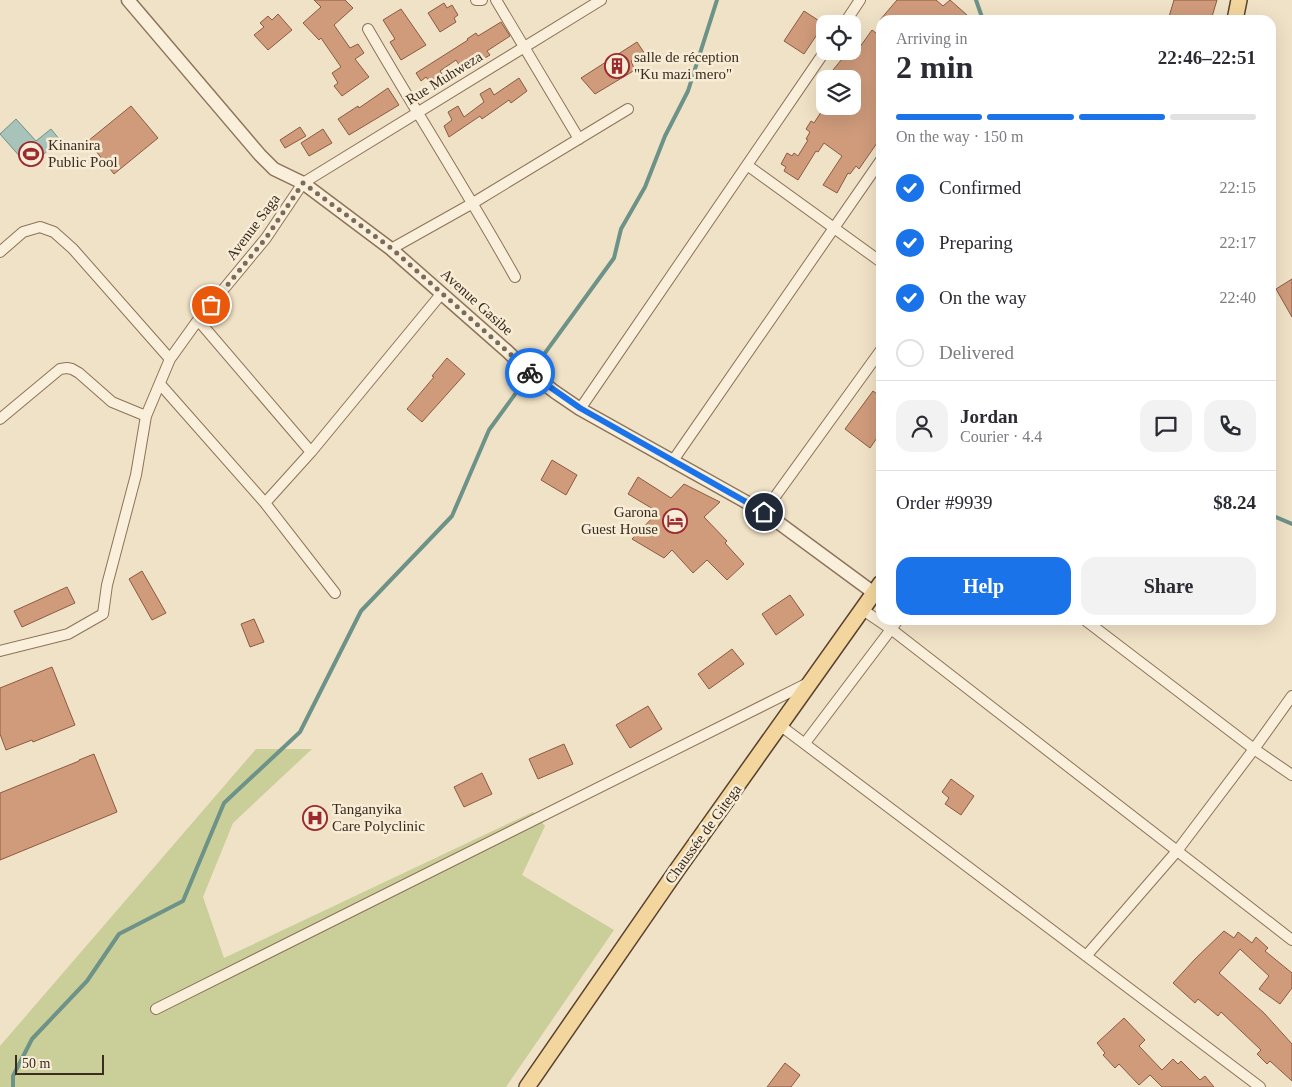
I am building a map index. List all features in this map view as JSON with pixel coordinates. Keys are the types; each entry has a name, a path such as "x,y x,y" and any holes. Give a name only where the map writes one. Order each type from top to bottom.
{"main road":[{"path":"1236,15 1239,0"},
{"name":"Chaussée de Gitega","path":"527,1087 677,870 876,591"}],"street":[{"name":"Avenue Gasibe","path":"128,0 260,155 274,168 303,183 391,248 530,373 580,408 672,462 764,512 876,587"},
{"path":"476,0 482,0"},
{"path":"496,0 579,139"},
{"name":"Rue Muhweza","path":"303,183 601,0"},
{"path":"850,15 860,0"},
{"path":"368,29 473,203 515,277"},
{"path":"580,408 819,60"},
{"path":"391,248 473,203 628,108"},
{"path":"747,166 876,258"},
{"path":"672,462 876,167"},
{"name":"Avenue Saga","path":"0,652 68,634 103,614 107,585 136,475 146,416 170,359 198,320 266,238 303,183"},
{"path":"0,252 23,232 40,227 54,232 73,249 170,359"},
{"path":"265,503 311,452 442,293"},
{"path":"198,320 311,452"},
{"path":"764,512 876,357"},
{"path":"0,418 60,369 67,368 79,373 112,402 146,416"},
{"path":"160,384 265,503 335,592"},
{"path":"863,610 876,619"},
{"path":"885,625 1292,940"},
{"path":"805,743 894,625"},
{"path":"1092,625 1254,749 1292,775"},
{"path":"156,1009 809,683"},
{"path":"1086,956 1177,851 1292,696"},
{"path":"781,726 1260,1087"}],"green space":[{"path":"256,749 312,749 233,823 203,897 224,958 533,812 545,826 522,875 614,930 506,1087 0,1087 0,1046"}],"water":[{"name":"Kinanira Public Pool","path":"16,119 36,141 51,129 60,140 29,167 0,134"}],"building":[{"path":"314,0 345,0 353,8 334,25 350,48 358,44 364,53 355,59 369,77 342,96 334,86 338,83 332,73 341,67 321,38 319,40 303,23 321,7"},
{"path":"897,0 936,0 943,6 950,0 967,15 884,15"},
{"path":"1174,0 1217,0 1212,15 1170,15"},
{"path":"444,3 447,8 452,5 458,15 454,18 456,22 440,32 428,13"},
{"path":"401,9 426,45 401,60 390,42 395,39 383,20"},
{"path":"804,11 816,19 816,36 804,54 784,41"},
{"path":"278,14 292,30 268,50 254,35 264,27 260,23 268,16 272,20"},
{"path":"501,22 510,36 487,51 490,55 480,61 476,54 460,66 456,60 440,71 444,77 432,85 426,77 421,81 416,73 476,33 478,36"},
{"path":"872,30 876,33 876,144 859,169 856,166 850,174 848,173 837,193 823,185 842,156 824,143 818,152 816,151 798,180 784,171 786,167 781,164 787,153 792,156 794,153 798,156 808,140 806,139 810,132 806,129 811,121 814,123 819,115 861,115 861,70 833,70 841,60 861,60 861,45"},
{"name":"salle de réception \"Ku mazi mero\"","path":"637,42 645,54 631,61 635,70 595,94 581,78"},
{"path":"519,78 527,91 511,103 509,100 482,119 480,116 449,137 444,126 452,120 448,112 458,106 464,117 484,102 480,94 490,88 494,95"},
{"path":"388,88 399,105 349,135 338,119 358,106 359,108"},
{"path":"131,106 158,138 114,174 88,141"},
{"path":"300,127 306,136 285,148 280,140"},
{"path":"323,129 332,143 309,156 301,143"},
{"path":"1292,279 1292,317 1276,289"},
{"path":"447,358 465,374 422,422 407,409"},
{"path":"873,391 876,393 876,439 870,448 845,429"},
{"path":"552,460 577,475 566,495 541,480"},
{"path":"638,477 671,498 684,484 720,502 704,517 727,541 725,543 744,564 727,580 707,560 693,573 672,550 664,558 632,539 658,512 628,494"},
{"path":"142,571 166,613 152,620 129,579"},
{"path":"67,587 75,603 22,627 14,611"},
{"path":"790,595 804,615 776,635 762,614"},
{"path":"254,619 264,642 250,647 241,624"},
{"path":"732,649 744,664 709,689 698,674"},
{"path":"52,667 75,725 33,742 32,740 6,750 0,734 0,688"},
{"path":"648,706 662,729 630,748 616,725"},
{"path":"564,744 573,764 538,779 529,759"},
{"path":"94,754 117,812 0,860 0,793"},
{"path":"482,773 492,794 464,807 454,787"},
{"path":"951,779 974,796 961,815 945,804 949,798 942,792"},
{"path":"1224,931 1234,938 1238,932 1252,943 1256,937 1268,948 1265,951 1292,973 1292,988 1280,1004 1259,989 1269,976 1240,949 1219,973 1264,1013 1292,1044 1292,1081 1270,1061 1267,1064 1257,1054 1261,1050 1221,1012 1218,1016 1198,999 1195,1003 1173,983"},
{"path":"1124,1018 1145,1040 1139,1046 1162,1070 1173,1059 1178,1064 1181,1061 1200,1080 1205,1076 1214,1087 1162,1087 1150,1075 1139,1085 1119,1064 1115,1068 1103,1055 1105,1053 1097,1043"},
{"path":"785,1063 800,1075 791,1087 767,1087"}],"waterway":[{"path":"13,1087 13,1076 32,1039 87,981 119,934 183,901 224,803 300,732 361,611 452,516 489,430 614,258 621,229 645,187 665,136 688,91 717,0"},
{"path":"976,0 981,15"},
{"path":"1276,517 1292,524"}],"way so far":[{"path":"211,305 266,238 303,183 391,248 530,373"}],"place":[{"name":"salle de réception \"Ku mazi mero\"","path":"617,66"},
{"name":"Kinanira Public Pool","path":"31,154"},
{"name":"Garona Guest House","path":"675,521"},
{"name":"Tanganyika Care Polyclinic","path":"315,818"}],"route":[{"path":"530,373 580,408 672,462 764,512"}]}
